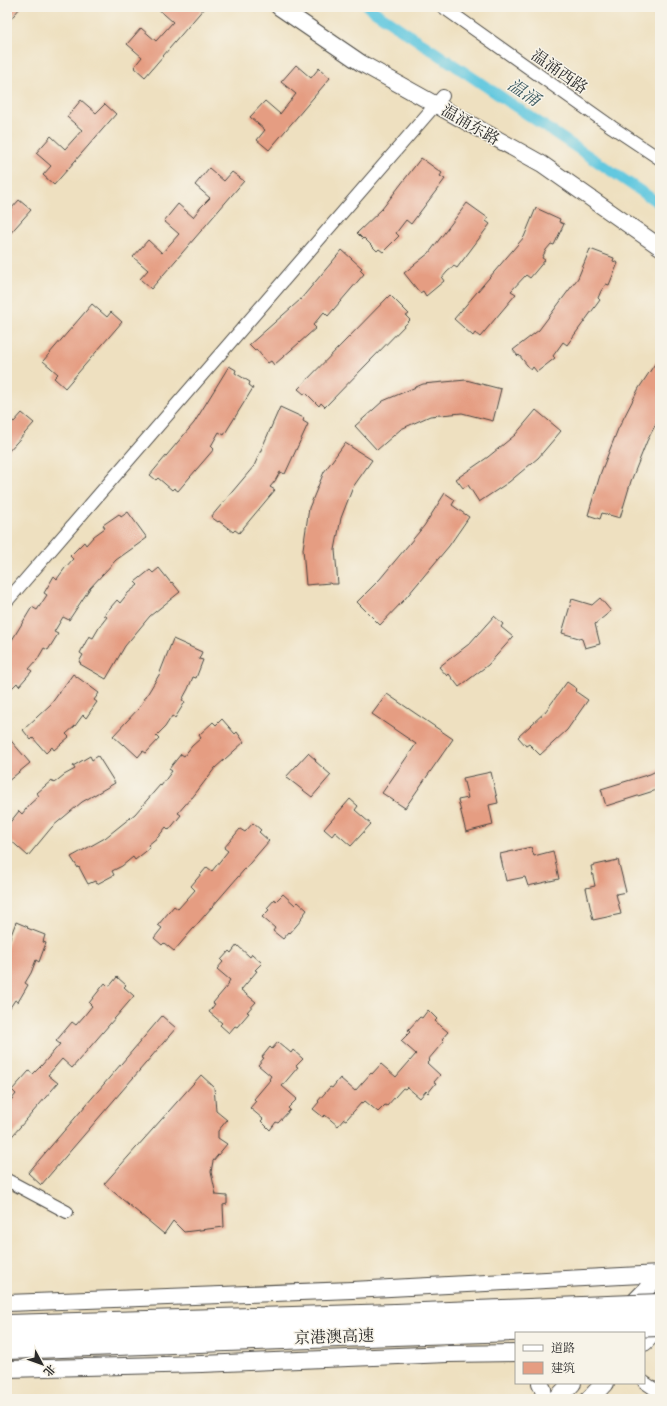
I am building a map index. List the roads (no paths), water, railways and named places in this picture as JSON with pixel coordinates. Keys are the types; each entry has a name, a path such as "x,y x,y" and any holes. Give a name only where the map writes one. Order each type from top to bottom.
{"highway":[{"name":"京港澳高速","path":"7,1326 396,1315 660,1304"},
{"name":"京港澳高速","path":"7,1348 660,1325"}],"main road":[{"path":"622,1332 660,1293"},
{"path":"645,1341 660,1325"},
{"path":"555,1399 571,1384"},
{"path":"590,1399 604,1384"}],"street":[{"name":"温涌东路","path":"279,7 361,63 440,100 550,158 660,235"},
{"name":"温涌东路","path":"299,7 364,52 542,164 660,247"},
{"name":"温涌西路","path":"442,7 660,159"},
{"path":"7,601 440,100"},
{"path":"7,1180 67,1212"},
{"path":"7,1303 352,1290 660,1275"},
{"path":"605,1332 660,1275"},
{"path":"7,1369 202,1364 448,1354 515,1354"},
{"path":"645,1383 660,1392"},
{"path":"540,1384 543,1389 544,1399"},
{"path":"555,1399 565,1384"}],"waterway":[{"name":"温涌","path":"368,7 660,204"}]}
